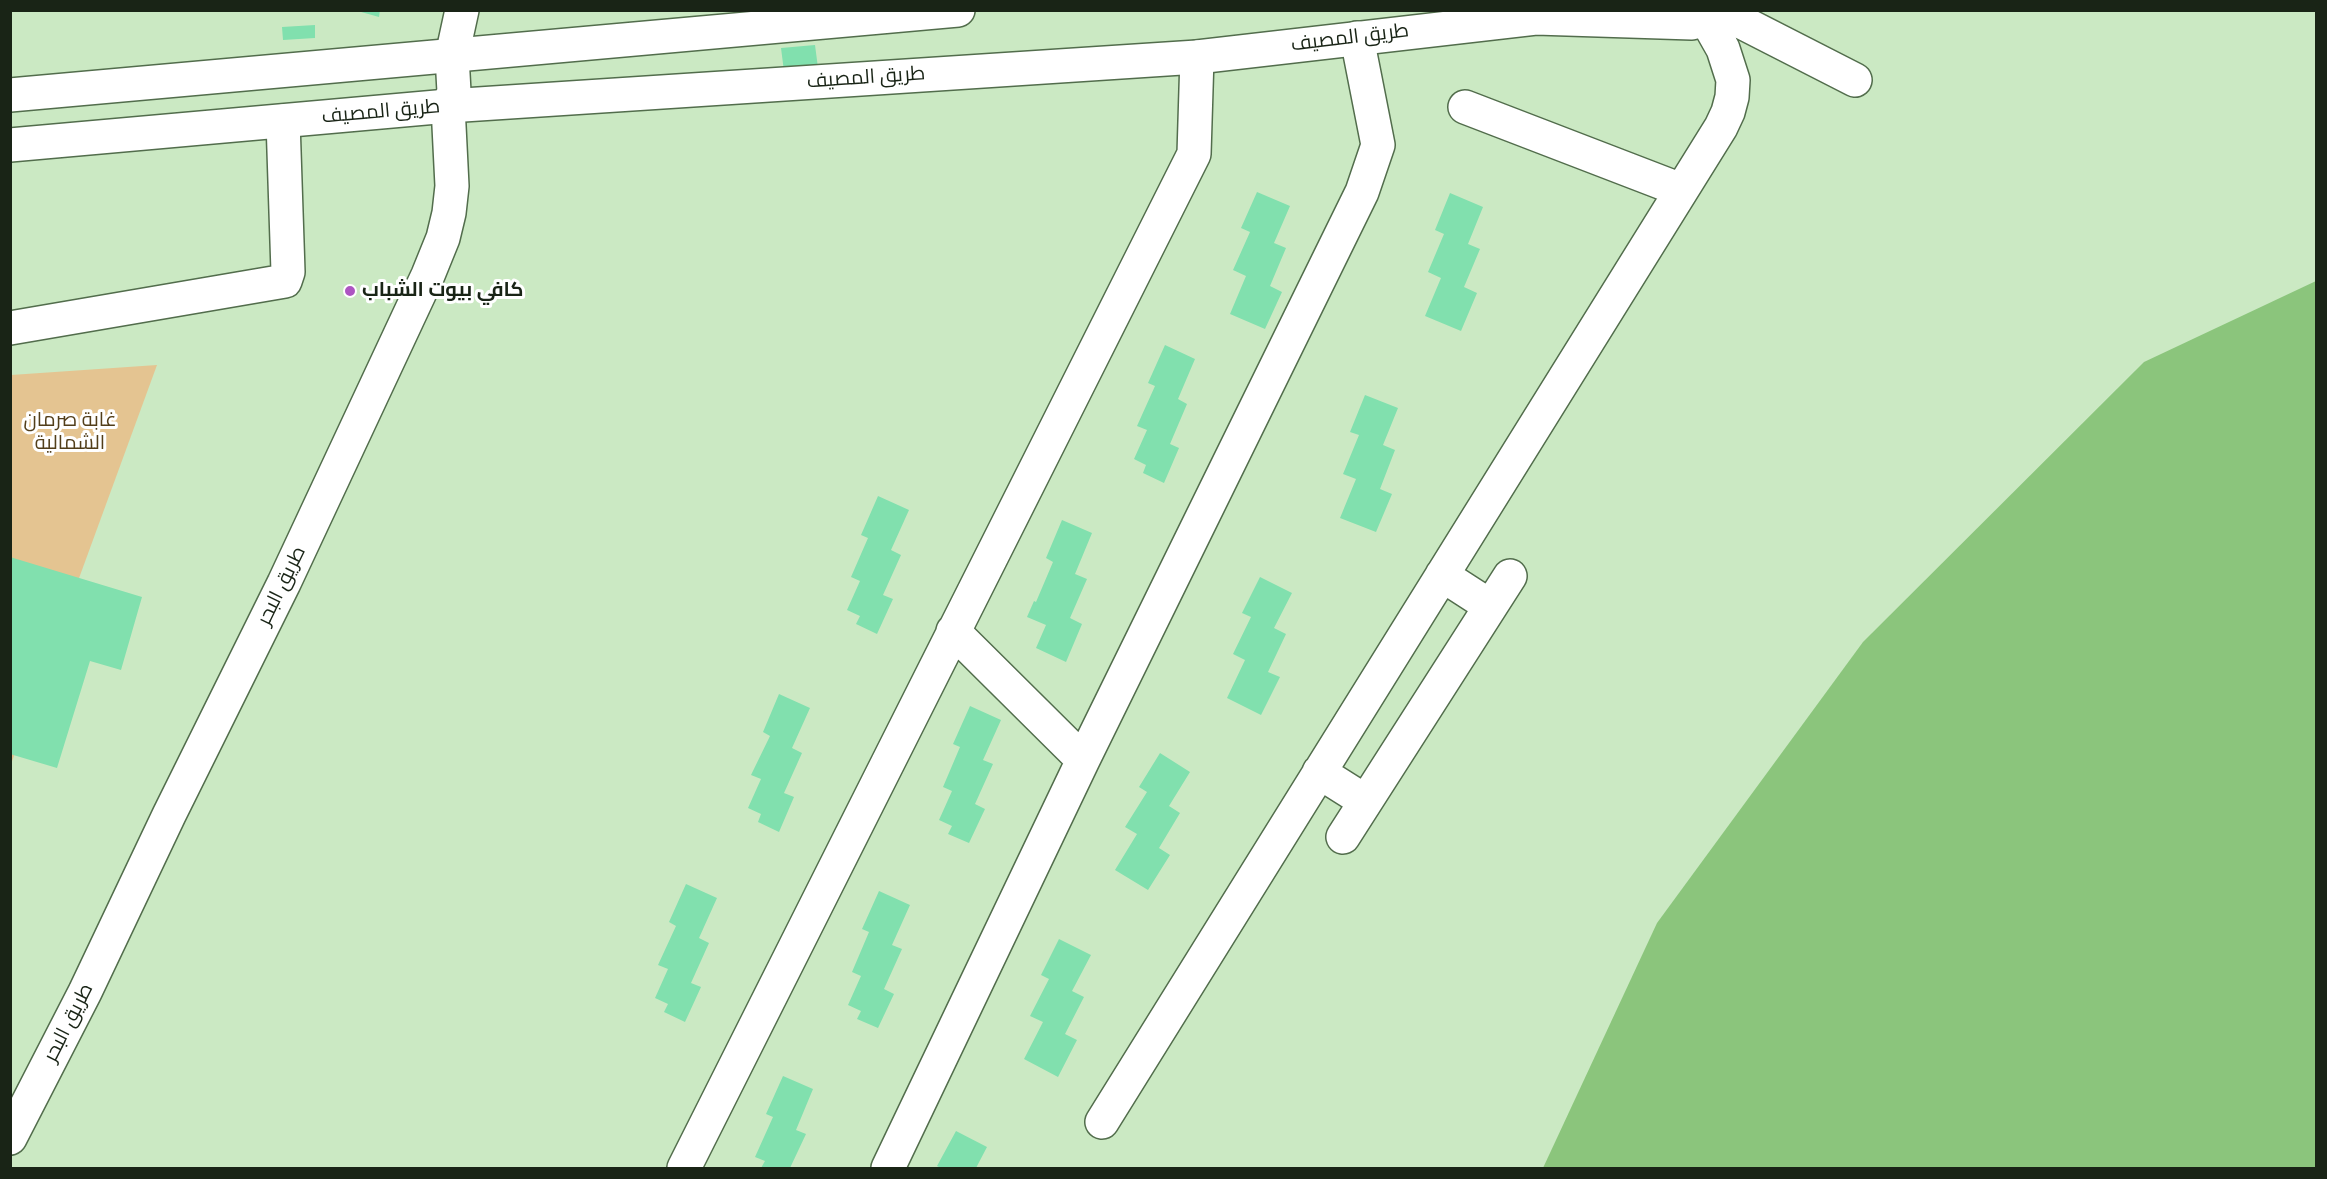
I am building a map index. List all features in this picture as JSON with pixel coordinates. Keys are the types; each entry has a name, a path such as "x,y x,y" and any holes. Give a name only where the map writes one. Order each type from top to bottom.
{"street":[{"name":"طريق البحر","path":"10,1138 85,992 169,815 284,584 428,275 443,238 452,186 448,106 454,92 452,56 462,10"},
{"path":"10,95 958,10"},
{"path":"1714,13 1855,80"},
{"path":"1102,1122 1721,127 1732,97 1733,80 1714,13"},
{"name":"طريق المصيف","path":"10,145 448,106 1197,57 1357,38 1469,17 1536,14 1692,23 1714,13"},
{"path":"888,1168 1083,760 1362,192 1378,145 1357,38"},
{"path":"684,1168 1194,154 1197,57"},
{"path":"1465,107 1681,190"},
{"path":"10,328 285,280 288,272 283,121"},
{"path":"1442,575 1490,606"},
{"path":"1343,837 1510,576"},
{"path":"953,631 1083,760"},
{"path":"1319,772 1365,801"}],"green space":[{"name":"غابة صرمان الشمالية","path":"157,365 11,764 11,375"}],"shaded area":[{"path":"2316,281 2316,1168 1543,1168 1657,923 1863,642 2144,362"}],"building":[{"path":"354,10 380,10 379,17"},
{"path":"315,25 315,38 283,40 282,27"},
{"path":"815,45 820,83 786,87 781,48"},
{"path":"1257,192 1290,206 1274,243 1286,248 1270,286 1282,292 1265,329 1230,314 1246,276 1233,270 1250,232 1241,228"},
{"path":"1450,193 1483,207 1468,244 1480,249 1464,287 1477,293 1461,331 1425,316 1441,278 1428,272 1444,234 1435,230"},
{"path":"1165,345 1195,359 1178,399 1187,404 1170,444 1179,448 1164,483 1143,473 1146,465 1134,459 1147,430 1137,426 1155,386 1148,383"},
{"path":"1365,395 1398,408 1383,445 1395,450 1380,489 1392,494 1376,532 1340,518 1356,479 1343,474 1359,435 1350,432"},
{"path":"878,496 909,510 891,550 901,555 883,595 893,599 877,634 856,624 860,616 847,610 860,581 851,577 868,538 861,535"},
{"path":"1062,520 1092,533 1075,574 1087,579 1070,618 1082,624 1066,662 1036,648 1046,625 1027,617 1053,562 1046,558"},
{"path":"10,557 142,597 121,670 90,661 57,768 10,754"},
{"path":"1260,577 1292,593 1274,628 1286,634 1268,672 1280,677 1261,715 1227,698 1245,660 1233,654 1251,617 1242,613"},
{"path":"779,694 810,708 792,748 802,753 784,793 794,797 779,832 758,822 761,814 748,808 761,779 751,775 770,736 763,732"},
{"path":"970,706 1001,720 983,760 993,764 975,804 985,809 969,843 948,834 952,826 939,820 952,791 943,787 960,747 953,744"},
{"path":"1160,753 1190,772 1169,806 1180,813 1159,848 1170,855 1148,890 1115,870 1137,834 1125,827 1147,792 1139,787"},
{"path":"686,884 717,898 699,938 709,943 691,983 701,987 685,1022 664,1012 668,1004 655,998 668,969 658,965 676,926 669,922"},
{"path":"879,891 910,905 892,945 902,949 884,989 894,994 878,1028 857,1019 861,1011 848,1005 861,976 852,972 869,932 862,929"},
{"path":"1059,939 1091,955 1072,991 1084,997 1065,1034 1077,1040 1058,1077 1024,1059 1043,1022 1030,1016 1049,979 1041,975"},
{"path":"783,1076 813,1089 796,1130 806,1134 790,1168 761,1168 765,1161 755,1157 773,1117 766,1114"},
{"path":"956,1131 987,1147 976,1168 937,1166"}],"place":[{"name":"كافي بيوت الشباب","path":"350,291"}]}
